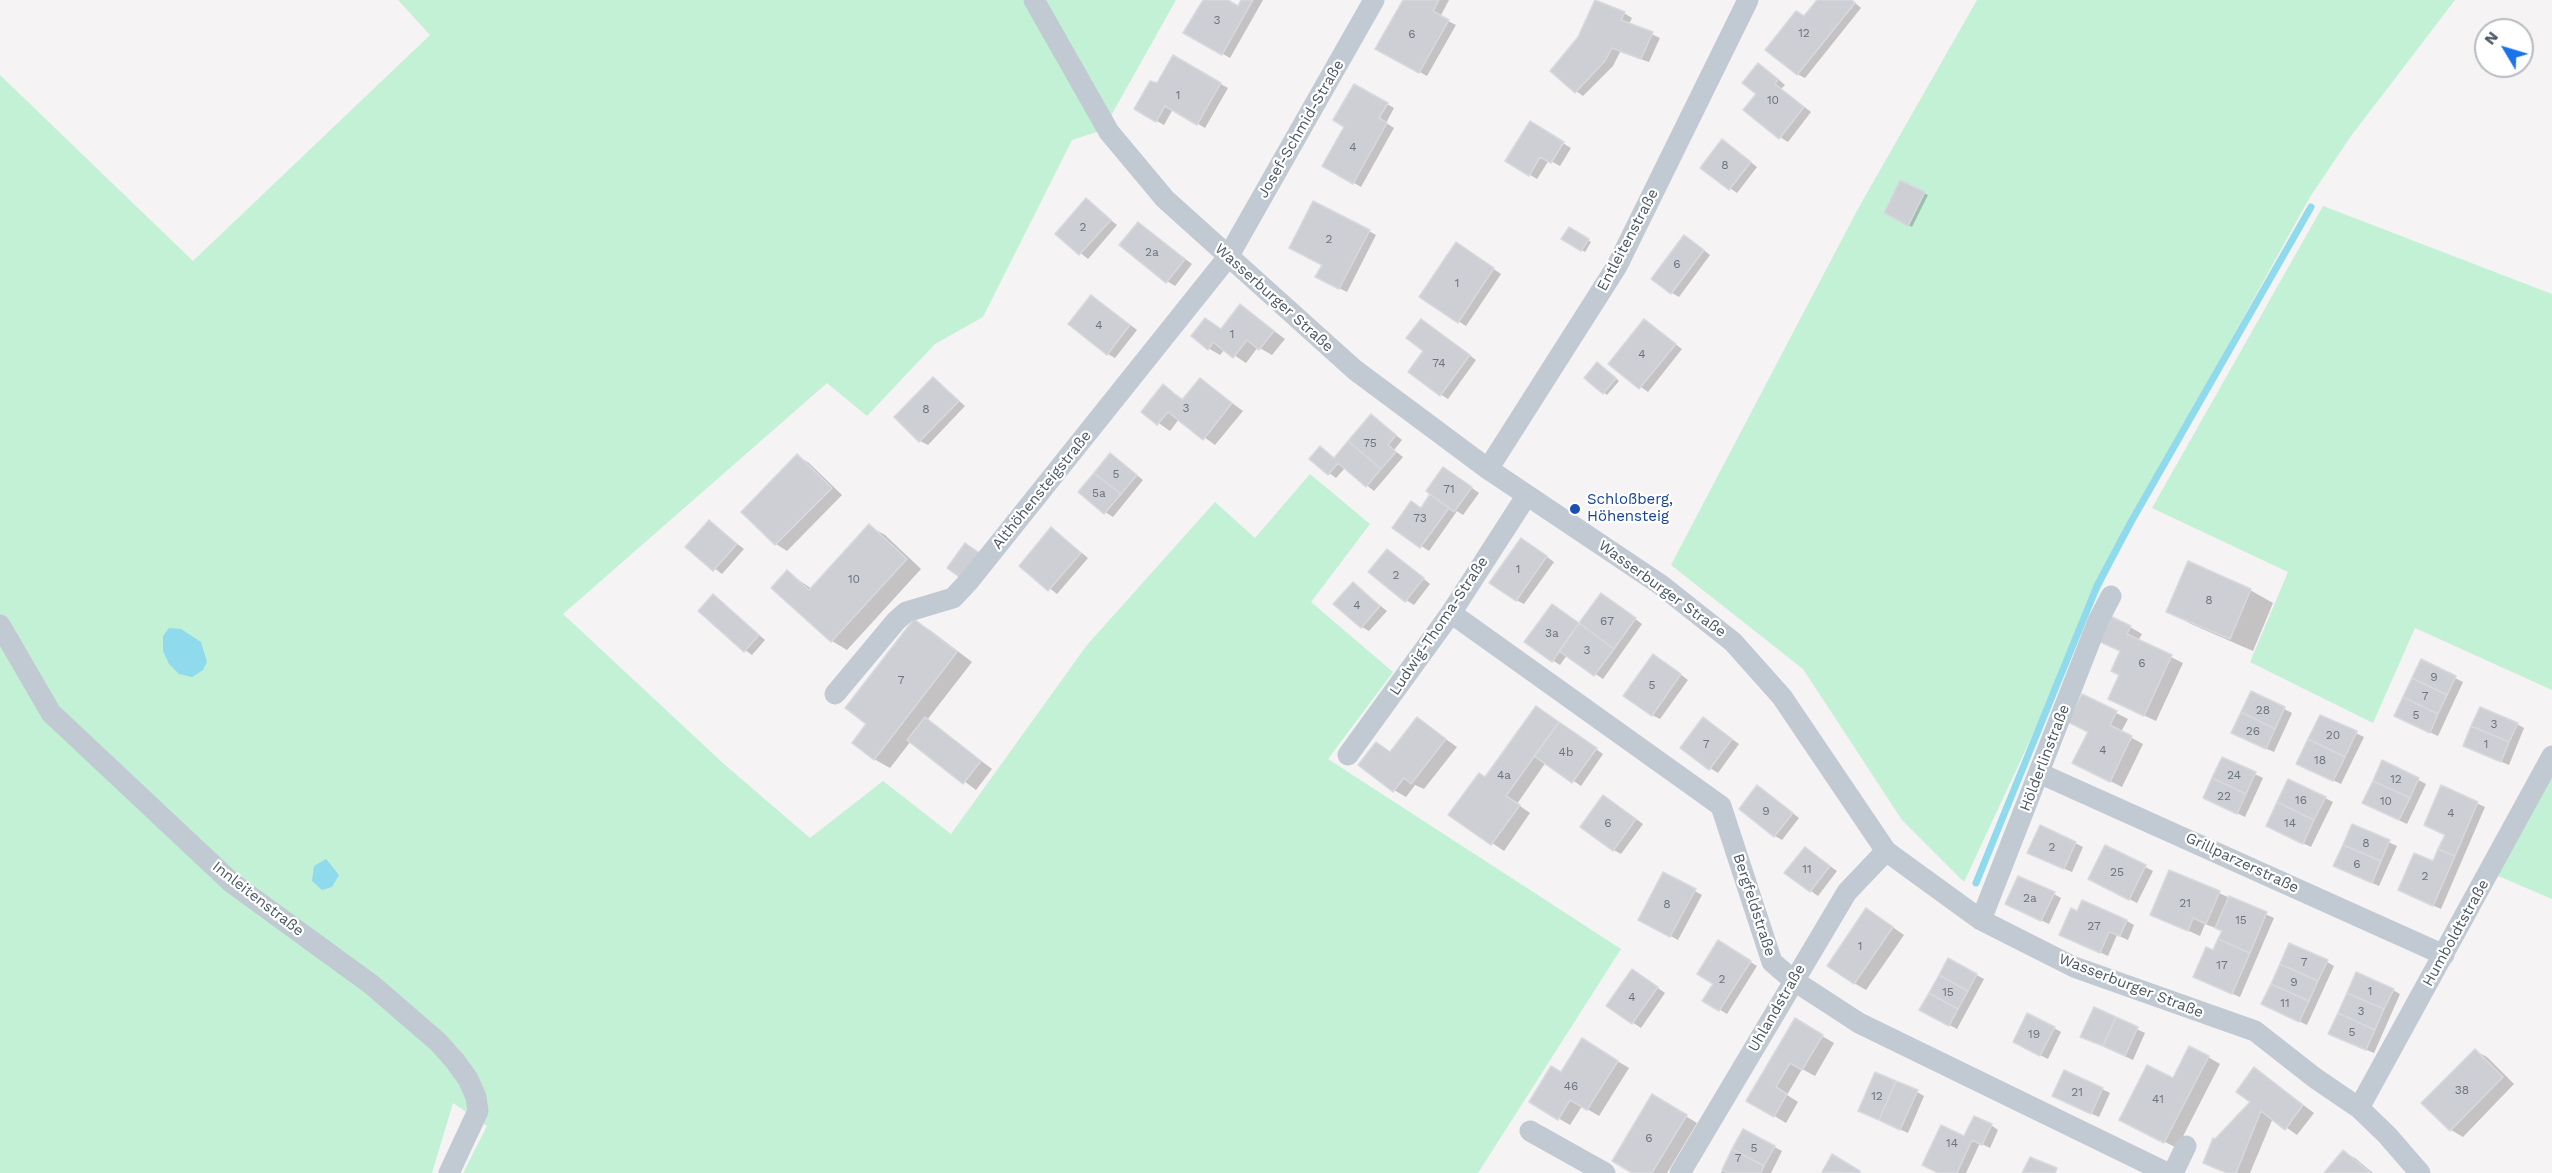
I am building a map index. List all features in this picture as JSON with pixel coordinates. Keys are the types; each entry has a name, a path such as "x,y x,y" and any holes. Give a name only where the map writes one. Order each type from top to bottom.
{"street":[{"name":"Wasserburger Straße","path":"1034,0 1109,132 1165,199 1355,370 1488,469 1661,585 1733,642 1782,697 1886,851 1982,920 2074,968 2255,1031 2315,1078 2359,1108 2387,1135 2420,1173"},
{"name":"Josef-Schmid-Straße","path":"1228,257 1374,0"},
{"name":"Entleitenstraße","path":"1488,469 1617,266 1748,0"},
{"name":"Althöhensteigstraße","path":"835,694 906,612 953,598 969,581 1228,257"},
{"name":"Ludwig-Thoma-Straße","path":"1348,755 1451,614 1527,495"},
{"name":"Hölderlinstraße","path":"1982,920 2098,621 2111,596"},
{"name":"Bergfeldstraße","path":"1451,614 1721,806 1772,962 1793,980 1859,1023 2167,1173"},
{"name":"Innleitenstraße","path":"0,625 51,713 232,883 372,986 438,1042 455,1061 477,1097 478,1111 449,1173"},
{"name":"Humboldtstraße","path":"2359,1108 2552,756"},
{"name":"Grillparzerstraße","path":"2039,773 2444,955"},
{"name":"Uhlandstraße","path":"1680,1173 1847,892 1886,851"},
{"path":"1530,1131 1605,1173"},
{"path":"2173,1173 2186,1146"}],"green space":[{"path":"398,0 1176,0 1103,130 1072,140 983,317 935,344 867,416 827,383 563,614 724,764 810,838 883,781 951,834 1087,645 1215,502 1255,538 1310,474 1370,524 1311,602 1393,672 1328,759 1621,949 1478,1173 463,1173 487,1126 453,1103 432,1173 0,1173 0,75 193,261 430,35"},
{"path":"1977,0 2455,0 2351,136 2310,197 2139,506 1964,882 1902,820 1803,669 1671,565 1859,207"},
{"path":"2323,206 2552,294 2552,690 2415,628 2373,723 2250,662 2288,572 2152,508"},
{"path":"2552,768 2552,899 2496,875"}],"water":[{"path":"169,628 181,629 201,642 207,662 203,670 192,677 179,674 169,664 163,651 163,636"},
{"path":"326,859 339,875 332,887 322,890 312,881 314,866"}],"building":[{"path":"1203,0 1228,0 1238,6 1241,0 1253,0 1222,55 1183,33"},
{"path":"1403,0 1439,0 1433,11 1449,20 1419,73 1375,49"},
{"path":"1595,0 1625,12 1621,20 1653,32 1641,59 1612,48 1605,61 1575,93 1550,71 1578,37"},
{"path":"1817,0 1852,0 1855,3 1797,75 1765,50 1796,11 1804,16"},
{"path":"1173,55 1221,83 1197,125 1165,106 1156,122 1134,109 1150,81 1157,83"},
{"path":"1758,63 1778,79 1775,84 1804,107 1779,139 1743,110 1756,94 1742,83"},
{"path":"1354,84 1388,103 1379,118 1387,123 1353,184 1322,166 1344,127 1333,120"},
{"path":"1530,121 1564,142 1551,163 1540,157 1529,176 1505,161"},
{"path":"1722,139 1751,162 1729,190 1700,168"},
{"path":"1900,180 1925,192 1908,226 1884,213"},
{"path":"1086,198 1111,220 1079,255 1055,234"},
{"path":"1313,201 1370,230 1339,289 1315,277 1322,265 1289,248"},
{"path":"1138,222 1185,259 1166,283 1119,245"},
{"path":"1569,227 1589,239 1581,251 1561,239"},
{"path":"1684,235 1704,250 1671,294 1651,279"},
{"path":"1456,242 1494,268 1458,323 1419,297"},
{"path":"1091,295 1130,325 1107,355 1068,324"},
{"path":"1240,304 1274,331 1259,350 1247,340 1233,358 1213,342 1208,350 1191,336 1205,318 1221,329"},
{"path":"1421,319 1470,355 1440,396 1408,372 1423,351 1406,338"},
{"path":"1644,319 1676,344 1639,389 1608,364"},
{"path":"1597,362 1616,378 1603,394 1584,378"},
{"path":"933,377 959,401 919,442 894,417"},
{"path":"1200,378 1232,403 1203,440 1168,412 1157,425 1141,412 1163,384 1182,400"},
{"path":"1371,414 1396,435 1388,445 1396,452 1381,469 1348,441"},
{"path":"1348,441 1381,469 1366,487 1338,463 1328,475 1309,459 1320,446 1334,458"},
{"path":"1110,453 1137,475 1121,494 1094,473"},
{"path":"797,454 832,488 775,545 741,512"},
{"path":"1443,467 1472,487 1454,512 1426,491"},
{"path":"1094,473 1121,494 1104,514 1078,492"},
{"path":"1430,494 1449,508 1420,548 1392,528 1411,501 1421,508"},
{"path":"709,520 737,544 713,571 685,547"},
{"path":"869,524 907,559 831,642 771,588 787,570 809,590"},
{"path":"1051,527 1081,553 1048,591 1019,566"},
{"path":"1521,538 1547,556 1516,601 1489,583"},
{"path":"965,543 981,554 962,579 947,568"},
{"path":"1387,549 1424,578 1405,602 1368,572"},
{"path":"2188,561 2251,589 2230,639 2166,612"},
{"path":"1353,582 1380,606 1361,628 1333,604"},
{"path":"1601,593 1636,618 1614,649 1579,623"},
{"path":"713,594 759,635 744,652 698,611"},
{"path":"1552,604 1579,623 1552,662 1524,642"},
{"path":"2108,615 2131,626 2127,634 2172,655 2144,716 2108,699 2119,675 2111,671 2120,651 2096,640"},
{"path":"914,619 957,652 874,760 852,743 866,724 845,708"},
{"path":"1579,623 1614,649 1594,676 1559,651"},
{"path":"1653,654 1681,674 1652,716 1623,696"},
{"path":"2421,659 2456,676 2447,695 2412,678"},
{"path":"2412,678 2447,695 2438,714 2403,697"},
{"path":"2251,691 2285,707 2275,729 2241,712"},
{"path":"2082,694 2117,711 2110,725 2132,736 2110,782 2072,763 2088,732 2068,722"},
{"path":"2403,697 2438,714 2430,733 2394,716"},
{"path":"1536,706 1559,722 1506,796 1520,805 1491,845 1448,815 1479,773 1485,777"},
{"path":"2480,707 2518,723 2509,742 2471,726"},
{"path":"2241,712 2275,729 2266,749 2231,733"},
{"path":"2320,715 2357,731 2345,757 2308,739"},
{"path":"925,717 981,761 963,784 907,740"},
{"path":"1417,717 1446,739 1411,784 1404,778 1393,792 1358,765 1376,742 1390,752"},
{"path":"1703,717 1732,739 1709,770 1680,748"},
{"path":"1559,722 1597,748 1572,783 1534,756"},
{"path":"2471,726 2509,742 2501,762 2463,746"},
{"path":"2308,739 2345,757 2333,781 2296,764"},
{"path":"2222,757 2256,772 2246,794 2212,778"},
{"path":"2382,760 2419,778 2410,798 2373,781"},
{"path":"2212,778 2246,794 2237,814 2203,798"},
{"path":"2288,779 2326,797 2314,820 2277,802"},
{"path":"2373,781 2410,798 2399,820 2362,803"},
{"path":"1757,785 1793,813 1774,837 1739,809"},
{"path":"2441,785 2478,802 2455,856 2438,849 2445,835 2424,825"},
{"path":"1603,795 1636,819 1613,851 1580,827"},
{"path":"2277,802 2314,820 2303,844 2266,826"},
{"path":"2352,824 2390,840 2381,861 2343,845"},
{"path":"2040,825 2076,842 2064,869 2027,853"},
{"path":"2105,845 2146,865 2129,900 2088,879"},
{"path":"2343,845 2381,861 2372,883 2333,866"},
{"path":"1805,847 1830,866 1810,892 1784,873"},
{"path":"2438,849 2455,856 2433,906 2398,890 2414,853 2433,861"},
{"path":"2169,870 2220,891 2206,924 2193,918 2188,931 2150,915"},
{"path":"1663,872 1696,889 1670,937 1638,920"},
{"path":"2018,876 2055,892 2041,921 2005,904"},
{"path":"2229,896 2267,912 2250,953 2218,939 2222,931 2215,928"},
{"path":"2082,900 2127,920 2120,936 2109,932 2100,953 2059,935 2071,908 2077,911"},
{"path":"1866,908 1893,927 1854,984 1827,966"},
{"path":"2218,939 2250,953 2232,994 2193,977 2206,947 2213,950"},
{"path":"1718,940 1751,961 1719,1011 1702,1001 1713,984 1697,974"},
{"path":"2289,943 2328,960 2318,981 2280,964"},
{"path":"1948,958 1977,974 1968,991 1939,975"},
{"path":"2280,964 2318,981 2309,1001 2271,984"},
{"path":"1632,969 1658,987 1632,1024 1606,1006"},
{"path":"2356,972 2394,989 2384,1009 2347,993"},
{"path":"1939,975 1968,991 1958,1009 1929,993"},
{"path":"2271,984 2309,1001 2299,1022 2261,1004"},
{"path":"1929,993 1958,1009 1949,1026 1919,1010"},
{"path":"2347,993 2384,1009 2375,1030 2338,1013"},
{"path":"2094,1007 2116,1017 2103,1046 2080,1037"},
{"path":"2027,1013 2055,1027 2040,1056 2013,1042"},
{"path":"2338,1013 2375,1030 2366,1050 2328,1034"},
{"path":"2116,1017 2138,1027 2125,1056 2103,1046"},
{"path":"1795,1018 1823,1035 1802,1070 1790,1063 1776,1087 1787,1094 1774,1117 1746,1101"},
{"path":"1582,1038 1618,1061 1587,1110 1570,1100 1558,1120 1529,1102 1551,1066 1561,1072"},
{"path":"2189,1046 2209,1056 2164,1143 2119,1120 2147,1065 2173,1078"},
{"path":"2475,1049 2503,1077 2450,1131 2421,1103"},
{"path":"2254,1067 2303,1105 2285,1130 2261,1111 2236,1173 2227,1173 2203,1163 2213,1138 2215,1139 2250,1102 2236,1092"},
{"path":"2064,1070 2103,1088 2091,1114 2052,1096"},
{"path":"1875,1072 1896,1081 1879,1120 1858,1111"},
{"path":"1896,1081 1918,1090 1900,1130 1879,1120"},
{"path":"1652,1094 1687,1115 1652,1173 1632,1173 1612,1161"},
{"path":"1974,1116 1992,1124 1982,1145 1972,1140 1957,1173 1938,1173 1922,1165 1941,1125 1964,1136"},
{"path":"1743,1129 1775,1146 1764,1166 1732,1149"},
{"path":"1732,1149 1764,1166 1761,1173 1728,1173 1722,1170"},
{"path":"2343,1150 2371,1173 2324,1173"},
{"path":"1832,1154 1860,1171 1859,1173 1822,1172"},
{"path":"2030,1157 2057,1168 2055,1173 2022,1173"}],"waterway":[{"path":"1976,883 2097,586 2131,522 2311,207"}],"place":[{"name":"Schloßberg, Höhensteig","path":"1575,509"}]}
